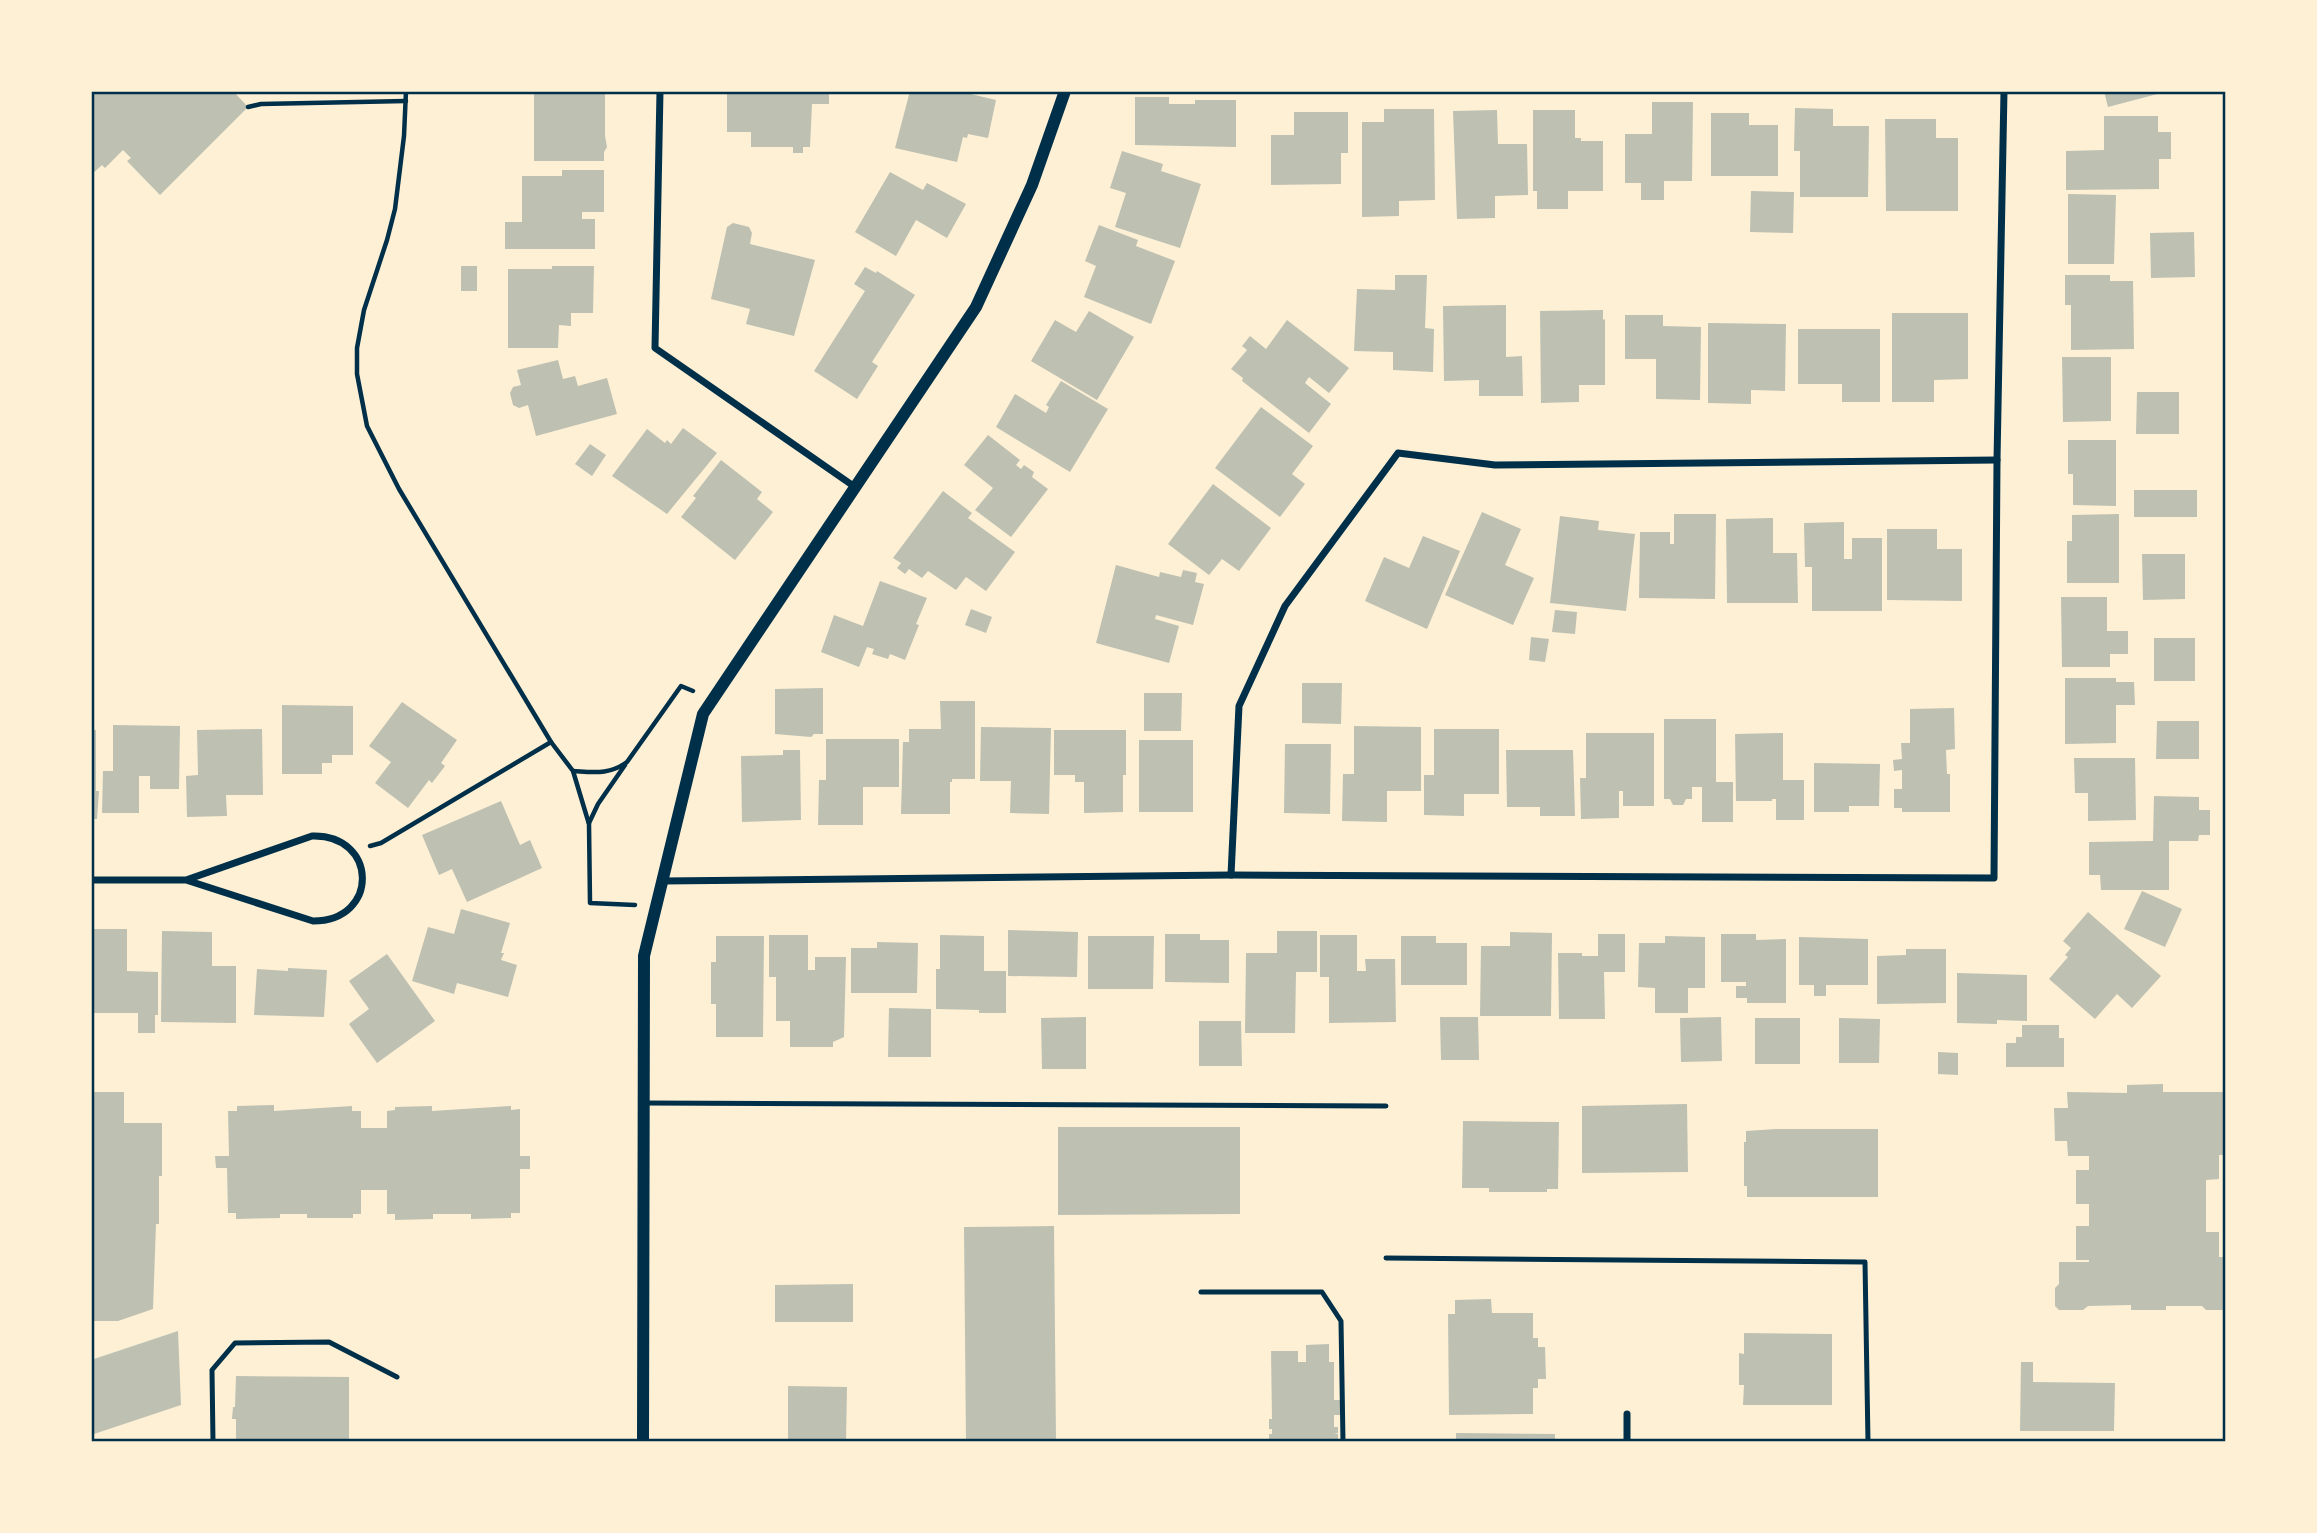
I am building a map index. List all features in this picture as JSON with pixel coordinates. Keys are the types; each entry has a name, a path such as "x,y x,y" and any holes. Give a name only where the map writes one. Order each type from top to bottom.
{"street":[{"path":"660,91 655,348 855,487"},
{"path":"643,1442 643,956 702,714 976,307 1032,185 1065,91"},
{"path":"662,881 1231,875 1994,878 1997,460 2004,91"},
{"path":"1231,875 1239,706 1284,606 1398,453 1495,465 1997,460"},
{"path":"91,880 186,880 313,921 328,921 342,916 353,906 360,893 363,878 360,863 341,841 327,836 312,836 186,880"},
{"path":"1627,1414 1627,1442"}],"lane":[{"path":"643,1102 1386,1106"},
{"path":"1386,1258 1865,1262 1868,1442"},
{"path":"1201,1292 1322,1292 1341,1321 1343,1442"},
{"path":"213,1442 212,1370 235,1343 329,1342 397,1377"}],"path":[{"path":"406,91 404,136 395,209 384,252 364,310 357,348 357,374 367,426 400,489 551,742 573,771 589,824 590,903 656,906"},
{"path":"248,107 261,104 406,101"},
{"path":"589,824 598,804 681,686 713,698"},
{"path":"352,851 381,843 551,742"},
{"path":"573,771 617,770 627,762"}],"building":[{"path":"91,91 233,91 248,107 160,195 127,161 131,158 123,150 105,168 102,165 91,175"},
{"path":"534,91 605,91 607,147 604,161 534,161"},
{"path":"727,91 829,91 829,104 812,104 810,147 803,147 803,153 793,153 793,147 751,147 751,132 727,132"},
{"path":"910,91 958,91 996,100 988,138 968,134 967,138 963,137 957,162 895,148"},
{"path":"2104,91 2165,91 2165,92 2108,107"},
{"path":"1135,97 1169,97 1169,104 1195,104 1195,100 1236,100 1236,147 1135,145"},
{"path":"1652,102 1693,102 1692,181 1664,181 1664,200 1641,200 1641,183 1625,183 1625,134 1652,134"},
{"path":"1795,108 1833,109 1833,126 1869,126 1868,197 1800,197 1800,151 1794,151"},
{"path":"1384,109 1434,109 1435,200 1399,201 1399,216 1362,217 1362,122 1384,122"},
{"path":"1497,110 1498,144 1527,144 1528,195 1495,196 1495,218 1457,219 1453,111"},
{"path":"1533,110 1575,110 1575,138 1581,138 1581,141 1603,141 1603,191 1568,191 1568,209 1537,209 1537,191 1533,191"},
{"path":"1294,112 1348,112 1348,153 1341,153 1341,184 1271,185 1271,135 1294,135"},
{"path":"1711,113 1749,113 1749,125 1778,125 1778,176 1711,176"},
{"path":"2104,116 2158,116 2158,132 2171,132 2171,159 2159,159 2159,189 2066,190 2066,151 2104,150"},
{"path":"1885,119 1936,119 1936,138 1958,138 1958,211 1886,211"},
{"path":"1122,151 1163,164 1161,171 1201,184 1180,248 1115,227 1126,193 1110,188"},
{"path":"562,170 604,170 604,212 582,212 582,219 595,219 595,249 505,249 505,222 522,222 522,176 562,176"},
{"path":"890,172 923,190 927,183 966,204 947,238 916,220 896,256 855,232"},
{"path":"1751,191 1794,192 1793,233 1750,232"},
{"path":"2068,194 2116,195 2114,264 2068,264"},
{"path":"733,223 749,227 752,233 750,244 815,260 794,336 746,324 750,309 711,299 727,227"},
{"path":"1099,225 1138,240 1136,246 1175,261 1151,324 1084,297 1096,266 1085,261"},
{"path":"2194,232 2195,277 2151,278 2150,233"},
{"path":"461,266 477,266 477,291 461,291"},
{"path":"552,266 594,266 593,313 571,313 571,326 559,325 558,348 508,348 508,269 552,269"},
{"path":"865,267 876,273 877,271 915,295 872,362 878,366 857,399 814,371 865,291 854,284"},
{"path":"1395,275 1427,275 1425,328 1434,329 1433,372 1393,370 1393,352 1354,351 1357,289 1395,290"},
{"path":"2065,275 2110,275 2110,281 2133,281 2134,349 2071,350 2071,305 2065,305"},
{"path":"1506,305 1506,357 1522,356 1523,396 1479,396 1479,380 1444,381 1443,306"},
{"path":"1603,310 1605,385 1579,385 1579,402 1541,403 1540,311"},
{"path":"1089,311 1134,337 1097,400 1031,361 1055,320 1076,332"},
{"path":"1892,313 1968,313 1968,379 1934,380 1934,402 1892,402"},
{"path":"1625,315 1663,315 1663,326 1701,327 1700,400 1656,399 1656,359 1625,359"},
{"path":"1287,320 1349,368 1329,393 1309,377 1305,383 1331,404 1309,433 1242,381 1243,378 1231,369 1247,350 1242,346 1250,336 1266,349"},
{"path":"1708,323 1786,324 1785,391 1751,390 1751,404 1708,403"},
{"path":"1798,329 1880,329 1880,402 1842,402 1842,384 1798,384"},
{"path":"2062,357 2111,357 2111,421 2063,422"},
{"path":"558,360 563,379 575,376 578,386 607,378 617,414 536,436 528,405 519,408 513,405 510,393 513,387 521,385 517,370"},
{"path":"1061,381 1108,409 1070,472 996,427 1015,394 1046,413 1049,407 1046,405"},
{"path":"2137,392 2179,392 2179,434 2136,434"},
{"path":"1261,407 1313,446 1292,474 1305,484 1280,517 1215,468"},
{"path":"683,428 717,453 667,514 612,476 647,429 665,443 667,440 671,444"},
{"path":"988,435 1020,460 1016,465 1021,469 1024,465 1034,472 1032,477 1048,489 1011,537 975,510 993,488 964,465"},
{"path":"2068,440 2116,440 2116,506 2073,505 2073,474 2068,474"},
{"path":"590,444 606,455 592,476 575,464"},
{"path":"721,460 762,492 757,499 773,512 735,560 681,517 696,498 693,496"},
{"path":"1213,484 1271,528 1239,571 1222,559 1209,575 1168,544"},
{"path":"2134,490 2197,490 2197,517 2134,517"},
{"path":"943,491 972,513 968,518 1015,552 986,591 966,577 956,590 928,571 922,578 909,569 905,574 897,568 901,563 893,558"},
{"path":"1482,512 1521,529 1505,565 1534,578 1513,625 1445,595"},
{"path":"1674,514 1716,514 1715,599 1639,598 1640,532 1670,532 1670,544 1674,544"},
{"path":"2119,514 2119,583 2067,583 2067,541 2072,541 2072,515"},
{"path":"1560,516 1599,521 1598,530 1635,534 1626,611 1550,603"},
{"path":"1773,518 1773,553 1797,553 1798,603 1727,603 1726,519"},
{"path":"1844,522 1844,559 1852,559 1852,538 1882,538 1882,611 1812,611 1812,567 1805,567 1804,523"},
{"path":"1887,529 1937,529 1937,549 1962,549 1962,601 1887,600"},
{"path":"1423,536 1460,551 1427,629 1365,601 1384,557 1409,568"},
{"path":"2142,554 2185,554 2185,599 2143,600"},
{"path":"1116,565 1159,577 1160,572 1181,577 1183,570 1197,573 1195,582 1204,584 1193,625 1156,615 1155,619 1179,626 1169,663 1096,643"},
{"path":"880,581 927,598 905,660 890,654 888,659 872,654 874,649 867,647 859,667 821,652 834,615 863,626"},
{"path":"2061,597 2107,597 2107,631 2128,631 2128,654 2110,654 2110,667 2062,667"},
{"path":"971,609 992,617 986,633 965,625"},
{"path":"1555,610 1577,612 1575,634 1552,632"},
{"path":"1531,637 1549,639 1545,662 1529,660"},
{"path":"2154,638 2195,638 2195,681 2154,681"},
{"path":"2065,678 2116,678 2116,682 2134,682 2135,705 2116,705 2116,743 2065,744"},
{"path":"1302,683 1342,683 1341,724 1302,723"},
{"path":"823,688 823,734 814,734 811,737 775,734 775,689"},
{"path":"1144,693 1182,693 1181,731 1144,731"},
{"path":"940,701 975,701 975,779 952,779 950,814 901,814 903,742 909,742 909,729 941,729"},
{"path":"402,702 457,740 441,763 445,766 432,783 429,780 408,808 375,783 391,762 369,746"},
{"path":"282,705 353,706 353,755 332,755 332,763 322,763 322,774 282,774"},
{"path":"1954,708 1955,749 1946,750 1947,774 1950,774 1950,812 1902,812 1902,808 1894,808 1894,789 1902,789 1902,770 1894,771 1893,760 1902,759 1901,743 1910,743 1910,709"},
{"path":"1664,719 1716,719 1716,782 1733,782 1733,822 1702,822 1702,787 1692,787 1692,799 1686,799 1683,805 1673,805 1670,799 1664,799"},
{"path":"2157,721 2199,721 2199,759 2156,759"},
{"path":"113,725 180,726 179,789 150,789 150,776 139,776 139,813 102,813 103,771 113,771"},
{"path":"1354,726 1421,727 1421,791 1387,791 1387,822 1342,821 1343,774 1354,774"},
{"path":"981,727 1051,728 1049,814 1010,813 1011,781 980,781"},
{"path":"262,729 263,795 226,795 227,816 187,817 186,776 198,775 197,730"},
{"path":"1434,729 1499,729 1499,794 1464,794 1464,816 1424,815 1424,775 1434,775"},
{"path":"91,730 96,730 96,791 99,791 97,819 91,819"},
{"path":"1054,730 1126,730 1123,812 1084,813 1084,782 1075,782 1075,775 1054,775"},
{"path":"1586,733 1654,733 1654,806 1623,806 1623,791 1619,791 1619,818 1581,819 1580,778 1586,778"},
{"path":"1783,733 1783,780 1804,780 1804,820 1776,820 1776,799 1736,801 1735,734"},
{"path":"826,739 899,739 899,787 863,787 863,825 818,825 819,780 826,780"},
{"path":"1139,740 1193,740 1193,812 1139,812"},
{"path":"1285,744 1331,744 1330,814 1284,813"},
{"path":"783,750 800,750 801,820 742,822 741,756 783,755"},
{"path":"1506,750 1573,750 1575,816 1540,816 1540,807 1507,807"},
{"path":"2074,758 2135,758 2136,820 2088,821 2088,793 2075,793"},
{"path":"1814,763 1880,764 1879,806 1849,806 1849,812 1814,812"},
{"path":"2154,796 2199,797 2199,810 2210,810 2210,835 2199,835 2198,841 2169,841 2169,890 2101,890 2100,875 2089,875 2089,842 2153,841"},
{"path":"501,801 520,845 530,840 542,868 467,902 452,869 439,875 422,835"},
{"path":"2142,891 2182,909 2165,947 2124,929"},
{"path":"461,909 510,923 501,953 504,953 501,960 517,965 508,997 457,983 454,994 412,981 428,927 454,934"},
{"path":"2088,912 2161,976 2132,1008 2117,994 2095,1019 2049,979 2068,957 2065,955 2071,948 2063,941"},
{"path":"91,929 127,929 127,971 158,972 158,1015 155,1015 155,1033 138,1033 138,1013 91,1013"},
{"path":"1008,930 1078,932 1077,977 1008,976"},
{"path":"162,931 212,932 212,966 236,966 236,1023 161,1022"},
{"path":"1277,931 1317,931 1317,972 1296,972 1295,1033 1245,1033 1246,953 1277,953"},
{"path":"1510,932 1552,933 1551,1016 1480,1016 1481,946 1510,946"},
{"path":"1165,934 1200,934 1200,940 1229,940 1229,983 1165,982"},
{"path":"1598,934 1625,934 1625,972 1604,972 1605,1019 1559,1019 1558,953 1598,956"},
{"path":"1721,934 1756,934 1756,940 1786,939 1786,1003 1747,1003 1747,998 1736,998 1736,986 1746,986 1746,982 1721,982"},
{"path":"769,935 808,935 808,970 815,970 815,957 846,957 844,1037 833,1042 833,1047 790,1047 790,1021 776,1021 776,977 769,977"},
{"path":"940,935 984,936 984,971 1006,971 1006,1013 936,1009 936,969 940,969"},
{"path":"1320,935 1357,935 1357,971 1366,971 1365,959 1395,959 1396,1022 1329,1023 1329,977 1320,977"},
{"path":"716,936 764,936 763,1037 716,1037 716,1004 711,1004 711,962 716,962"},
{"path":"1088,936 1154,936 1153,989 1088,989"},
{"path":"1401,936 1436,936 1436,943 1467,943 1467,985 1401,985"},
{"path":"1665,936 1705,937 1705,988 1688,988 1688,1013 1655,1013 1655,988 1638,987 1639,943 1665,943"},
{"path":"1799,937 1868,939 1868,985 1826,985 1826,996 1814,996 1814,985 1799,985"},
{"path":"877,942 918,943 917,993 851,993 851,948 877,948"},
{"path":"1906,949 1946,949 1946,1003 1877,1004 1877,956 1906,955"},
{"path":"387,954 435,1021 377,1063 349,1024 369,1009 349,981"},
{"path":"288,968 327,970 324,1017 254,1015 257,969 288,971"},
{"path":"1957,973 2027,975 2027,1021 1997,1020 1997,1024 1957,1023"},
{"path":"889,1008 931,1009 931,1057 888,1057"},
{"path":"1086,1017 1086,1069 1042,1069 1041,1018"},
{"path":"1440,1017 1478,1017 1479,1060 1441,1060"},
{"path":"1721,1017 1722,1061 1681,1062 1680,1018"},
{"path":"1755,1018 1800,1018 1800,1064 1755,1064"},
{"path":"1839,1018 1880,1019 1879,1063 1839,1063"},
{"path":"1199,1021 1241,1021 1242,1066 1199,1066"},
{"path":"2022,1025 2059,1025 2059,1038 2064,1038 2064,1067 2006,1067 2006,1043 2016,1043 2016,1037 2022,1037"},
{"path":"1938,1052 1958,1053 1958,1075 1938,1074"},
{"path":"2163,1084 2163,1092 2226,1092 2226,1155 2219,1155 2219,1179 2206,1180 2206,1232 2219,1232 2219,1257 2226,1257 2226,1310 2206,1310 2202,1306 2166,1306 2166,1310 2131,1310 2131,1305 2059,1310 2055,1306 2055,1288 2059,1284 2059,1262 2089,1262 2076,1260 2076,1226 2089,1226 2089,1204 2076,1204 2076,1170 2089,1170 2089,1156 2068,1156 2067,1141 2055,1141 2054,1108 2068,1108 2067,1092 2127,1093 2127,1085"},
{"path":"91,1092 124,1092 124,1123 162,1123 162,1176 159,1176 159,1224 156,1224 153,1309 118,1321 91,1321"},
{"path":"1687,1104 1688,1172 1582,1173 1582,1106"},
{"path":"274,1105 274,1111 352,1106 352,1111 361,1111 361,1128 387,1128 387,1111 395,1110 395,1107 432,1106 432,1111 511,1106 511,1110 520,1109 520,1156 530,1156 530,1169 520,1169 520,1213 511,1213 511,1218 471,1219 471,1214 433,1214 433,1219 395,1220 395,1214 387,1214 387,1190 361,1190 361,1214 353,1214 353,1218 307,1218 307,1214 280,1214 280,1218 236,1219 236,1213 228,1213 227,1168 216,1168 215,1156 229,1156 228,1111 237,1111 237,1106"},
{"path":"1463,1121 1559,1122 1558,1189 1547,1189 1547,1192 1489,1192 1489,1188 1462,1188"},
{"path":"1058,1127 1240,1127 1240,1214 1058,1215"},
{"path":"1878,1129 1878,1197 1747,1197 1747,1186 1744,1186 1746,1131"},
{"path":"1054,1226 1056,1442 966,1442 964,1227"},
{"path":"853,1284 853,1322 775,1322 775,1285"},
{"path":"1491,1299 1492,1313 1533,1313 1533,1338 1538,1338 1538,1347 1545,1347 1546,1379 1538,1379 1538,1388 1533,1388 1533,1414 1449,1415 1448,1314 1455,1314 1455,1300"},
{"path":"178,1331 181,1405 91,1435 91,1360"},
{"path":"1744,1333 1832,1334 1832,1405 1743,1405 1744,1385 1739,1385 1739,1353 1744,1354"},
{"path":"1329,1344 1329,1362 1334,1362 1334,1400 1342,1400 1342,1415 1334,1415 1334,1427 1338,1427 1338,1433 1334,1434 1338,1434 1338,1442 1269,1442 1269,1434 1272,1434 1272,1429 1269,1429 1269,1419 1272,1419 1271,1351 1298,1351 1298,1362 1306,1362 1306,1345"},
{"path":"2021,1362 2033,1362 2033,1382 2115,1383 2114,1431 2020,1431"},
{"path":"236,1376 349,1377 349,1442 236,1442 236,1419 232,1419"},
{"path":"788,1386 847,1387 846,1442 788,1442"},
{"path":"1456,1433 1555,1434 1555,1442 1456,1442"}]}
